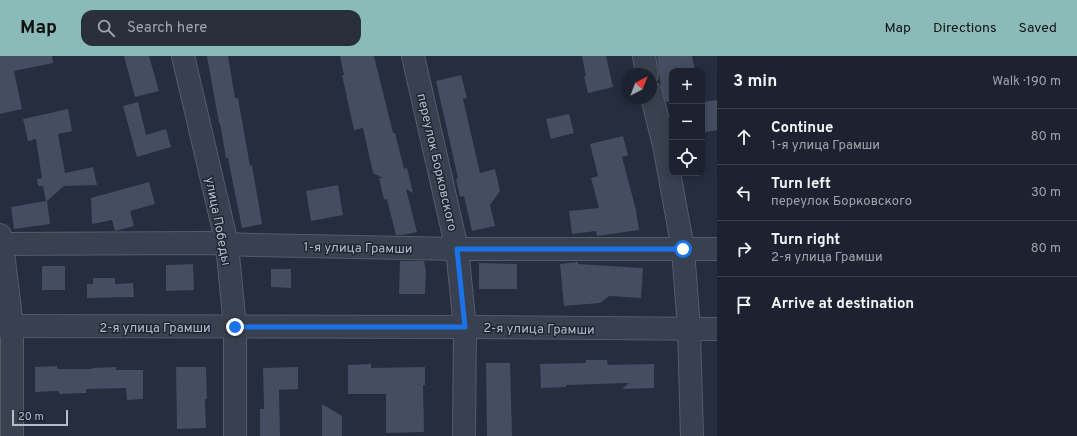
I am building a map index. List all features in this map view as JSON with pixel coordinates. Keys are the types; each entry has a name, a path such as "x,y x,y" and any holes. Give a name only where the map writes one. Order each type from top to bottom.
{"street":[{"name":"улица Победы","path":"182,56 226,244 235,327 235,436"},
{"name":"переулок Борковского","path":"413,56 457,249 465,327 464,436"},
{"path":"644,56 646,68"},
{"path":"654,104 664,145 683,249 689,330 692,436"},
{"name":"1-я улица Грамши","path":"1,241 207,243 457,249 717,249"},
{"path":"1,241 12,436"},
{"name":"2-я улица Грамши","path":"6,326 717,329"}],"building":[{"path":"0,56 52,56 53,63 14,71 22,109 0,114"},
{"path":"124,56 149,56 159,91 135,97"},
{"path":"207,56 228,56 235,98 238,98 250,166 252,165 262,224 242,228 228,158 226,158"},
{"path":"340,56 374,56 393,133 395,133 404,169 407,168 413,193 406,189 417,232 396,235 387,199 384,200 379,178 383,178 373,173 363,128 354,130 342,75 344,75"},
{"path":"582,56 606,56 613,87 588,93 584,76 586,76"},
{"path":"657,56 692,56 694,68 669,68 669,102 666,102 661,87"},
{"path":"461,75 467,98 463,99 480,173 495,169 500,191 490,205 495,226 472,231 464,196 460,197 456,179 458,178 436,81"},
{"path":"717,100 717,130 705,132 705,102"},
{"path":"138,102 146,135 166,129 171,147 137,157 123,106"},
{"path":"68,109 72,131 58,134 65,173 93,167 97,185 64,186 47,201 50,224 14,229 11,207 46,201 43,186 38,186 37,179 42,178 36,139 28,141 23,119"},
{"path":"569,114 574,133 551,139 546,119"},
{"path":"623,136 628,155 622,157 636,210 639,230 597,236 596,231 572,234 569,211 599,208 591,178 598,176 590,144"},
{"path":"149,182 155,204 130,211 134,226 115,231 112,220 92,224 91,198"},
{"path":"338,185 343,215 311,221 306,191"},
{"path":"400,261 424,261 426,271 425,294 399,294"},
{"path":"578,262 578,264 643,268 641,298 609,296 600,303 564,306 560,264"},
{"path":"479,263 517,264 517,289 479,289"},
{"path":"193,264 194,290 166,291 166,265"},
{"path":"42,266 65,266 65,290 42,290"},
{"path":"271,269 291,269 291,288 271,287"},
{"path":"93,278 115,278 115,284 133,283 134,297 87,298 87,284 93,284"},
{"path":"586,360 607,360 608,365 654,364 654,388 622,389 629,383 566,385 566,387 541,388 540,364 586,363"},
{"path":"486,363 510,363 512,436 487,436"},
{"path":"371,364 371,368 425,367 425,385 423,385 424,432 386,433 386,394 348,394 348,365"},
{"path":"57,366 57,369 116,367 116,370 143,370 143,399 127,400 126,388 86,389 86,393 60,394 58,391 35,392 35,367"},
{"path":"176,367 206,367 206,428 177,429"},
{"path":"298,367 298,389 279,390 280,436 260,436 260,409 264,409 263,368"},
{"path":"322,404 342,416 342,436 322,436"}],"route":[{"path":"235,327 465,327 457,249 683,249"}]}
